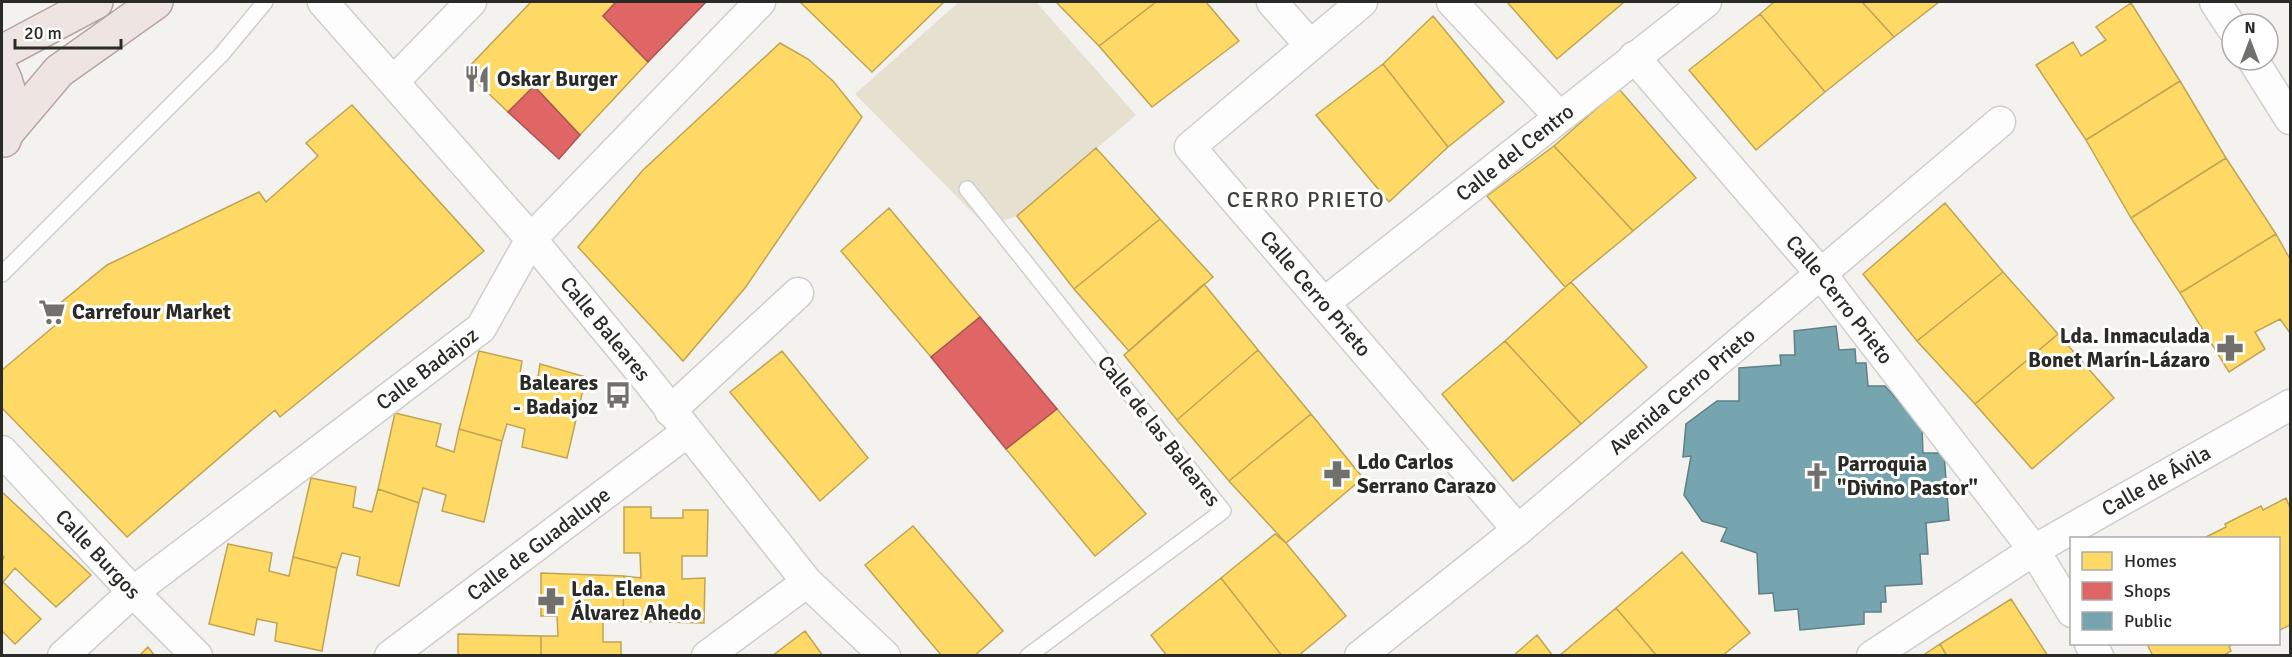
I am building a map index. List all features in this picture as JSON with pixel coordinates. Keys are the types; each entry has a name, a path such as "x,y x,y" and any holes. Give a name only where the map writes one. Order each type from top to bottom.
{"main road":[{"path":"2,52 96,2"},
{"path":"5,138 59,71 156,2"},
{"path":"2,73 10,101 5,138"}],"street":[{"name":"Calle Baleares","path":"323,2 531,239 641,372 807,582 885,656"},
{"path":"394,81 471,2"},
{"name":"Calle Badajoz","path":"63,656 133,592 481,328 531,239 760,2"},
{"path":"1272,2 1310,45"},
{"name":"Calle Cerro Prieto","path":"1362,2 1190,147 1518,530"},
{"path":"1452,2 1559,116"},
{"name":"Calle del Centro","path":"1324,303 1706,2"},
{"name":"Calle Cerro Prieto","path":"1634,57 1821,274 2034,550 2070,609"},
{"path":"2261,72 2290,119"},
{"name":"Avenida Cerro Prieto","path":"1360,656 1518,530 2000,122"},
{"name":"Calle de Guadalupe","path":"390,656 678,421 798,293"},
{"name":"Calle de Ávila","path":"1872,656 2034,550 2290,405"},
{"name":"Calle Burgos","path":"2,451 196,656"},
{"path":"707,656 807,582"}],"lane":[{"path":"2,274 221,54 265,2"},
{"name":"Calle de las Baleares","path":"967,189 1223,511 1028,656"}],"shaded area":[{"path":"959,2 1036,2 1136,115 1017,216 986,226 855,94"}],"building: Homes":[{"path":"531,2 616,2 603,16 648,62 580,135 534,86 508,112 465,71"},
{"path":"800,2 944,2 872,72"},
{"path":"1056,2 1156,2 1099,46"},
{"path":"1156,2 1206,2 1239,41 1152,107 1099,46"},
{"path":"1507,2 1622,2 1623,3 1557,59"},
{"path":"1774,2 1862,2 1894,37 1825,92 1760,14"},
{"path":"1862,2 1939,2 1894,37"},
{"path":"2131,3 2180,81 2086,140 2036,65 2073,42 2081,56 2106,40 2096,27"},
{"path":"1760,14 1825,92 1756,150 1689,70"},
{"path":"1433,16 1504,102 1448,147 1383,64"},
{"path":"780,43 808,59 833,81 862,117 745,288 683,361 578,247 643,170"},
{"path":"1383,64 1448,147 1389,202 1316,115"},
{"path":"2180,81 2226,158 2131,218 2086,140"},
{"path":"1619,89 1696,178 1633,231 1554,146"},
{"path":"352,105 484,251 280,417 275,410 127,537 2,408 2,370 58,323 48,313 107,265 259,192 266,202 318,156 306,143"},
{"path":"1554,146 1633,231 1565,287 1487,196"},
{"path":"1096,148 1160,219 1074,289 1017,216"},
{"path":"2226,158 2276,234 2180,293 2131,218"},
{"path":"1945,203 2003,272 1917,341 1863,274"},
{"path":"889,208 980,317 931,357 841,251"},
{"path":"1160,219 1213,277 1129,351 1074,289"},
{"path":"2276,234 2290,259 2290,333 2280,319 2255,332 2265,349 2229,372 2180,293"},
{"path":"2003,272 2058,334 1975,404 1917,341"},
{"path":"1571,282 1647,367 1581,424 1505,341"},
{"path":"1204,284 1258,350 1177,420 1124,355"},
{"path":"2058,334 2114,398 2032,469 1975,404"},
{"path":"1505,341 1581,424 1513,481 1442,394"},
{"path":"1258,350 1311,414 1229,481 1177,420"},
{"path":"479,351 522,361 519,379 537,383 540,364 586,377 567,458 522,447 525,429 507,424 502,441 459,429"},
{"path":"782,351 868,458 820,501 730,392"},
{"path":"1057,409 1146,514 1095,556 1006,449"},
{"path":"395,413 441,424 436,446 454,452 459,429 502,441 484,522 442,511 446,495 423,488 419,503 378,489"},
{"path":"1311,414 1363,478 1286,543 1229,481"},
{"path":"311,478 356,487 353,507 372,512 378,489 419,503 399,586 357,575 360,557 342,553 337,568 293,557"},
{"path":"2,492 91,575 56,607 15,568 3,582 41,619 15,644 2,631 2,561 4,557 2,555"},
{"path":"2286,498 2290,508 2290,625 2280,630 2280,537 2206,537 2226,527 2225,524 2261,506 2263,510"},
{"path":"624,507 651,507 651,518 683,518 683,510 708,510 707,556 682,556 682,579 705,578 704,623 623,621 624,576 641,578 640,553 624,553"},
{"path":"913,526 1003,631 974,656 942,656 865,565"},
{"path":"1275,534 1286,543 1346,616 1298,656 1282,656 1221,578"},
{"path":"228,544 272,553 269,571 289,576 293,557 337,568 322,651 275,641 277,623 257,619 254,635 209,624"},
{"path":"1682,552 1750,633 1722,656 1657,656 1616,608"},
{"path":"541,573 624,576 623,621 603,620 603,642 621,642 621,656 541,656 541,636 558,636 557,616 541,616"},
{"path":"1221,578 1282,656 1167,656 1151,635"},
{"path":"2011,599 2048,656 1947,656 1940,644"},
{"path":"1616,608 1657,656 1559,656"},
{"path":"805,631 823,656 772,656"},
{"path":"458,634 541,636 541,656 458,656"},
{"path":"1537,635 1553,656 1513,656"},
{"path":"1940,644 1947,656 1922,656"},
{"path":"2148,645 2232,645 2229,646 2231,651 2223,656 2153,656"},
{"path":"148,647 155,656 139,656"}],"building: Shops":[{"path":"616,2 706,2 648,62 603,16"},
{"path":"534,86 580,135 559,159 508,112"},
{"path":"980,317 1057,409 1006,449 931,357"}],"building: Public":[{"name":"Parroquia \"Divino Pastor\"","path":"1836,326 1839,350 1855,349 1856,363 1866,363 1868,386 1885,386 1922,427 1923,453 1944,453 1949,520 1926,523 1928,554 1920,554 1922,584 1885,586 1886,602 1881,602 1881,612 1864,612 1864,624 1800,630 1798,609 1775,611 1773,593 1759,594 1757,553 1721,541 1727,528 1702,521 1684,495 1691,456 1683,457 1686,424 1717,401 1739,401 1739,368 1781,365 1780,355 1795,355 1794,331"}],"place":[{"name":"Oskar Burger","path":"477,79"},
{"name":"Carrefour Market","path":"52,312"},
{"name":"Lda. Inmaculada Bonet Marín-Lázaro","path":"2230,348"},
{"name":"Baleares - Badajoz","path":"618,395"},
{"name":"Ldo Carlos Serrano Carazo","path":"1337,474"},
{"name":"Parroquia \"Divino Pastor\"","path":"1817,476"},
{"name":"Lda. Elena Álvarez Ahedo","path":"551,601"}],"district":[{"name":"CERRO PRIETO","path":"1306,199"}]}
